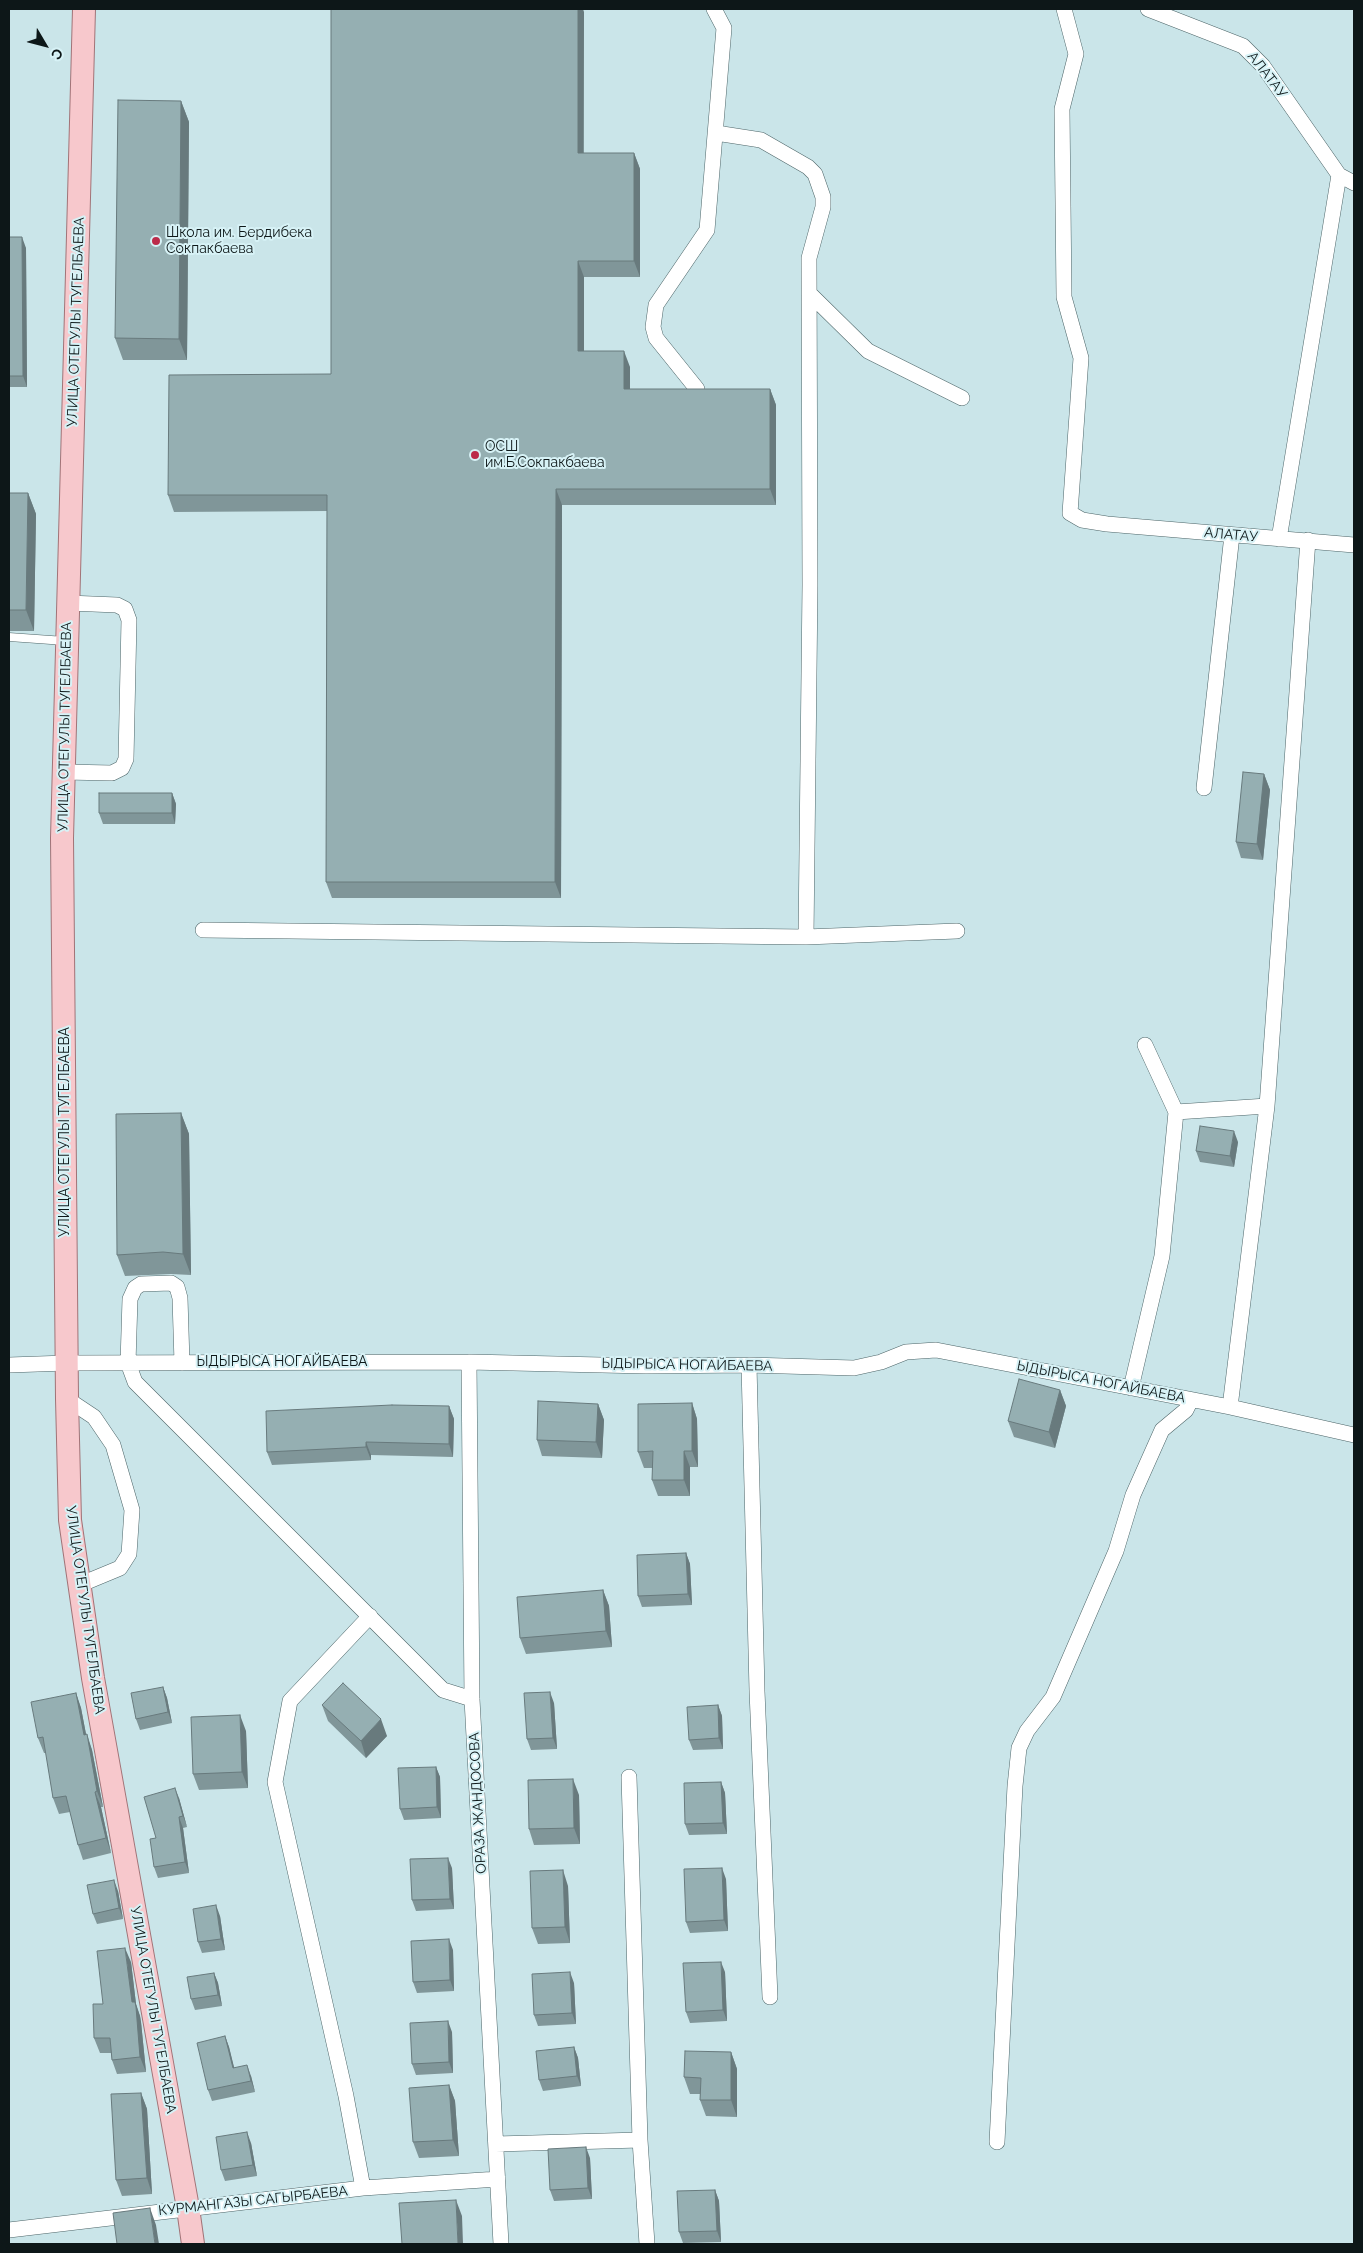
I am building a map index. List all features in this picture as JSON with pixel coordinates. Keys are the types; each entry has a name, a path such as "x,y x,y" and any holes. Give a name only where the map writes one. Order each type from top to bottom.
{"main road":[{"name":"УЛИЦА ОТЕГУЛЫ ТУГЕЛБАЕВА","path":"84,9 62,848 67,1399 70,1520 93,1678 193,2244"}],"street":[{"path":"697,389 656,338 654,312 656,304 707,230 724,28 714,9"},
{"name":"АЛАТАУ","path":"1064,9 1076,54 1062,109 1064,297 1081,358 1070,513 1082,520 1107,524 1354,545"},
{"name":"АЛАТАУ","path":"1148,9 1243,46 1263,66 1339,175 1354,183"},
{"path":"716,133 762,140 808,167 815,174 823,202 809,258 806,936"},
{"path":"1279,540 1339,175"},
{"path":"810,294 868,352 962,398"},
{"path":"1204,788 1232,535"},
{"path":"1230,1407 1267,1106 1308,540"},
{"path":"64,772 112,773 122,768 126,759 129,620 125,610 117,605 68,603"},
{"path":"203,930 806,936 957,931"},
{"path":"1131,1388 1162,1256 1176,1112 1145,1045"},
{"path":"1176,1112 1267,1106"},
{"path":"182,1363 180,1298 176,1287 170,1283 141,1284 135,1288 130,1298 128,1363 135,1382 443,1690 472,1699"},
{"name":"ЫДЫРЫСА НОГАЙБАЕВА","path":"9,1365 67,1363 469,1362 854,1368 881,1362 906,1352 936,1350 1230,1407 1354,1435"},
{"name":"ОРАЗА ЖАНДОСОВА","path":"469,1362 472,1699 500,2244"},
{"path":"750,1365 757,1691 770,1997"},
{"path":"67,1399 94,1418 113,1446 132,1510 129,1554 120,1568 79,1585"},
{"path":"997,2142 1015,1786 1019,1748 1027,1731 1053,1697 1116,1551 1133,1495 1162,1430 1186,1410 1191,1400"},
{"path":"363,2188 346,2096 275,1782 290,1701 370,1616"},
{"path":"629,1777 640,2140 647,2244"},
{"path":"496,2144 640,2140"},
{"name":"КУРМАНГАЗЫ САГЫРБАЕВА","path":"9,2230 363,2188 498,2179"}],"lane":[{"path":"9,637 67,641"}],"building":[{"name":"ОСШ им.Б.Сокпакбаева","path":"331,9 578,9 578,153 634,153 634,261 578,261 578,351 624,351 624,389 770,389 770,489 556,489 555,882 326,882 327,495 168,495 169,375 331,374"},
{"name":"Школа им. Бердибека Сокпакбаева","path":"118,100 181,101 179,339 115,338"},
{"path":"9,237 22,237 23,376 9,376"},
{"path":"9,493 28,493 26,610 9,610"},
{"path":"1243,772 1264,774 1257,844 1236,842"},
{"path":"99,793 172,793 172,813 99,813"},
{"path":"181,1113 183,1254 163,1252 117,1255 116,1114"},
{"path":"1200,1126 1234,1131 1230,1156 1196,1151"},
{"path":"1019,1379 1060,1390 1049,1432 1008,1421"},
{"path":"538,1401 598,1404 596,1442 537,1440"},
{"path":"692,1403 692,1451 684,1451 684,1480 652,1480 653,1451 638,1452 638,1404"},
{"path":"392,1405 449,1406 449,1444 366,1442 366,1447 267,1452 266,1411"},
{"path":"686,1553 688,1594 638,1596 637,1555"},
{"path":"603,1590 606,1631 520,1638 517,1597"},
{"path":"343,1683 381,1719 361,1741 322,1705"},
{"path":"163,1687 168,1712 136,1719 131,1693"},
{"path":"550,1692 553,1738 527,1739 524,1693"},
{"path":"76,1693 84,1735 87,1734 97,1791 95,1792 106,1838 78,1845 66,1796 53,1798 43,1737 38,1738 31,1702"},
{"path":"718,1705 719,1738 689,1740 687,1707"},
{"path":"240,1715 242,1772 193,1774 191,1717"},
{"path":"436,1767 437,1807 400,1809 398,1768"},
{"path":"573,1779 574,1828 529,1829 528,1780"},
{"path":"721,1782 723,1823 685,1824 684,1783"},
{"path":"175,1788 183,1816 179,1817 185,1862 154,1867 150,1839 156,1838 144,1797"},
{"path":"448,1858 450,1899 412,1900 410,1859"},
{"path":"722,1868 724,1920 686,1922 684,1869"},
{"path":"563,1870 565,1927 532,1928 530,1871"},
{"path":"114,1880 119,1908 93,1914 87,1885"},
{"path":"216,1905 221,1939 198,1942 193,1909"},
{"path":"449,1939 450,1980 413,1982 411,1941"},
{"path":"125,1948 132,2002 135,2002 136,2007 140,2057 112,2060 110,2038 94,2038 93,2004 103,2004 97,1951"},
{"path":"721,1962 723,2010 686,2012 683,1963"},
{"path":"570,1972 572,2013 534,2015 532,1974"},
{"path":"214,1973 218,1995 191,1999 187,1977"},
{"path":"448,2021 449,2062 412,2064 410,2023"},
{"path":"225,2036 233,2068 247,2065 251,2081 208,2090 197,2043"},
{"path":"574,2047 577,2076 539,2080 536,2051"},
{"path":"685,2051 731,2052 731,2100 700,2100 701,2078 684,2077"},
{"path":"449,2085 453,2140 413,2142 409,2088"},
{"path":"141,2093 147,2178 116,2180 111,2094"},
{"path":"247,2132 253,2165 221,2170 216,2137"},
{"path":"586,2147 588,2188 550,2190 548,2149"},
{"path":"715,2190 717,2231 679,2232 677,2191"},
{"path":"456,2200 458,2244 402,2244 399,2203"},
{"path":"150,2208 155,2244 117,2244 113,2213"}],"place":[{"name":"Школа им. Бердибека Сокпакбаева","path":"156,241"},
{"name":"ОСШ им.Б.Сокпакбаева","path":"475,455"}]}
